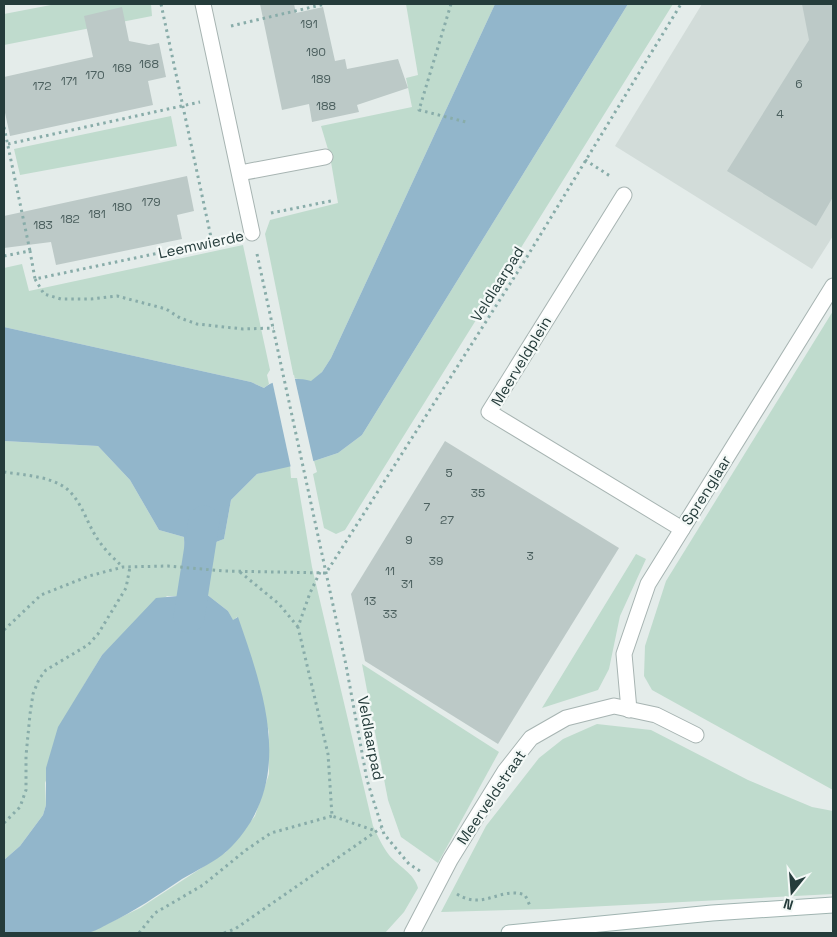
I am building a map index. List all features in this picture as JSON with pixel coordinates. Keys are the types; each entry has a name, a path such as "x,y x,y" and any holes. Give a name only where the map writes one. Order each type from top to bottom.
{"street":[{"name":"Leemwierde","path":"203,4 252,233"},
{"path":"240,173 325,157"},
{"name":"Meerveldplein","path":"624,195 489,412 682,529"},
{"name":"Sprenglaar","path":"629,710 624,654 648,584 833,286"},
{"name":"Meerveldstraat","path":"412,933 438,882 505,771 531,738 566,718 614,706 656,715 696,736"},
{"path":"509,933 712,913 833,906"}],"path":[{"path":"161,4 212,242"},
{"path":"208,31 325,4"},
{"path":"451,4 419,110 466,122"},
{"name":"Veldlaarpad","path":"326,573 522,264 681,4"},
{"path":"8,144 222,97"},
{"path":"4,127 35,279 44,294 61,299 91,299 117,296 166,308 180,318 197,324 243,329 274,328"},
{"path":"248,217 331,201"},
{"name":"Veldlaarpad","path":"252,233 326,573 367,780 381,828 395,849 409,864 464,899 480,901 502,894 517,892 525,895 530,901 535,931"},
{"name":"Leemwierde","path":"35,279 252,233"},
{"path":"4,256 30,251"},
{"path":"4,472 56,483 67,489 79,504 96,537 124,567"},
{"path":"4,630 41,595 89,576 124,567 168,566 239,572 326,573"},
{"path":"4,823 20,807 26,790 26,756 33,694 38,679 46,670 88,645 104,626 126,588 130,567"},
{"path":"239,572 279,604 298,627 328,754 332,816"},
{"path":"298,627 320,572"},
{"path":"139,933 155,913 203,885 246,850 271,833 332,816 376,831"},
{"path":"224,933 234,929 381,828"}],"shaded area":[{"path":"702,4 833,4 833,236 812,269 615,146"}],"green space":[{"path":"56,4 151,4 152,16 4,45 4,14"},
{"path":"406,4 495,4 331,358 322,372 311,382 294,378 265,234 270,220 338,203 330,156 321,126 412,107 406,78 418,75"},
{"path":"628,4 673,4 345,530 336,534 324,528 313,474 317,472 314,461 338,453 362,435"},
{"path":"171,116 177,146 20,175 14,149"},
{"path":"243,245 270,370 267,375 269,384 264,388 251,382 4,327 4,268 22,264 29,291"},
{"path":"833,311 833,790 652,690 644,676 645,646 666,581"},
{"path":"4,441 98,446 130,480 159,530 184,537 185,563 206,565 208,545 224,539 231,500 257,474 290,465 291,478 297,478 312,567 373,826 387,852 410,874 418,888 404,912 385,933 88,933 140,908 226,852 255,816 269,774 269,732 237,617 233,621 228,611 205,593 204,575 182,588 178,596 167,596 102,655 81,690 45,783 46,805 43,815 20,846 4,860"},
{"path":"636,554 646,559 620,616 609,669 598,690 542,708"},
{"path":"362,664 499,752 438,863 401,837 388,800"},
{"path":"597,724 651,730 748,780 812,807 833,811 833,894 548,909 441,912 486,826 539,758 563,739"}],"water":[{"path":"495,4 628,4 362,435 338,453 314,461 257,474 231,500 224,539 208,545 206,565 185,563 184,537 159,530 130,480 98,446 4,441 4,327 251,382 264,388 274,382 286,379 311,381 322,372 331,358"},
{"path":"183,573 205,575 205,593 228,611 233,620 238,617 258,677 269,738 268,768 262,797 249,825 227,851 217,859 137,908 95,931 67,935 4,933 4,860 20,846 43,815 46,805 46,768 58,727 102,655 156,598 178,596 182,588"}],"pier":[{"path":"294,375 314,464 291,468 272,380"}],"building":[{"path":"260,4 294,4 296,13 323,7 335,61 345,59 347,69 398,59 408,88 357,105 359,112 312,122 309,104 282,110"},
{"path":"802,4 833,4 833,197 816,226 727,171 809,40"},
{"path":"122,7 129,41 149,45 159,43 166,77 148,81 153,105 10,136 4,108 4,77 93,57 84,16"},
{"path":"187,176 194,211 177,215 182,239 56,265 51,242 4,248 4,216"},
{"path":"445,441 619,548 498,744 365,661 351,594"}],"waterway":[{"path":"189,617 204,521"}]}
